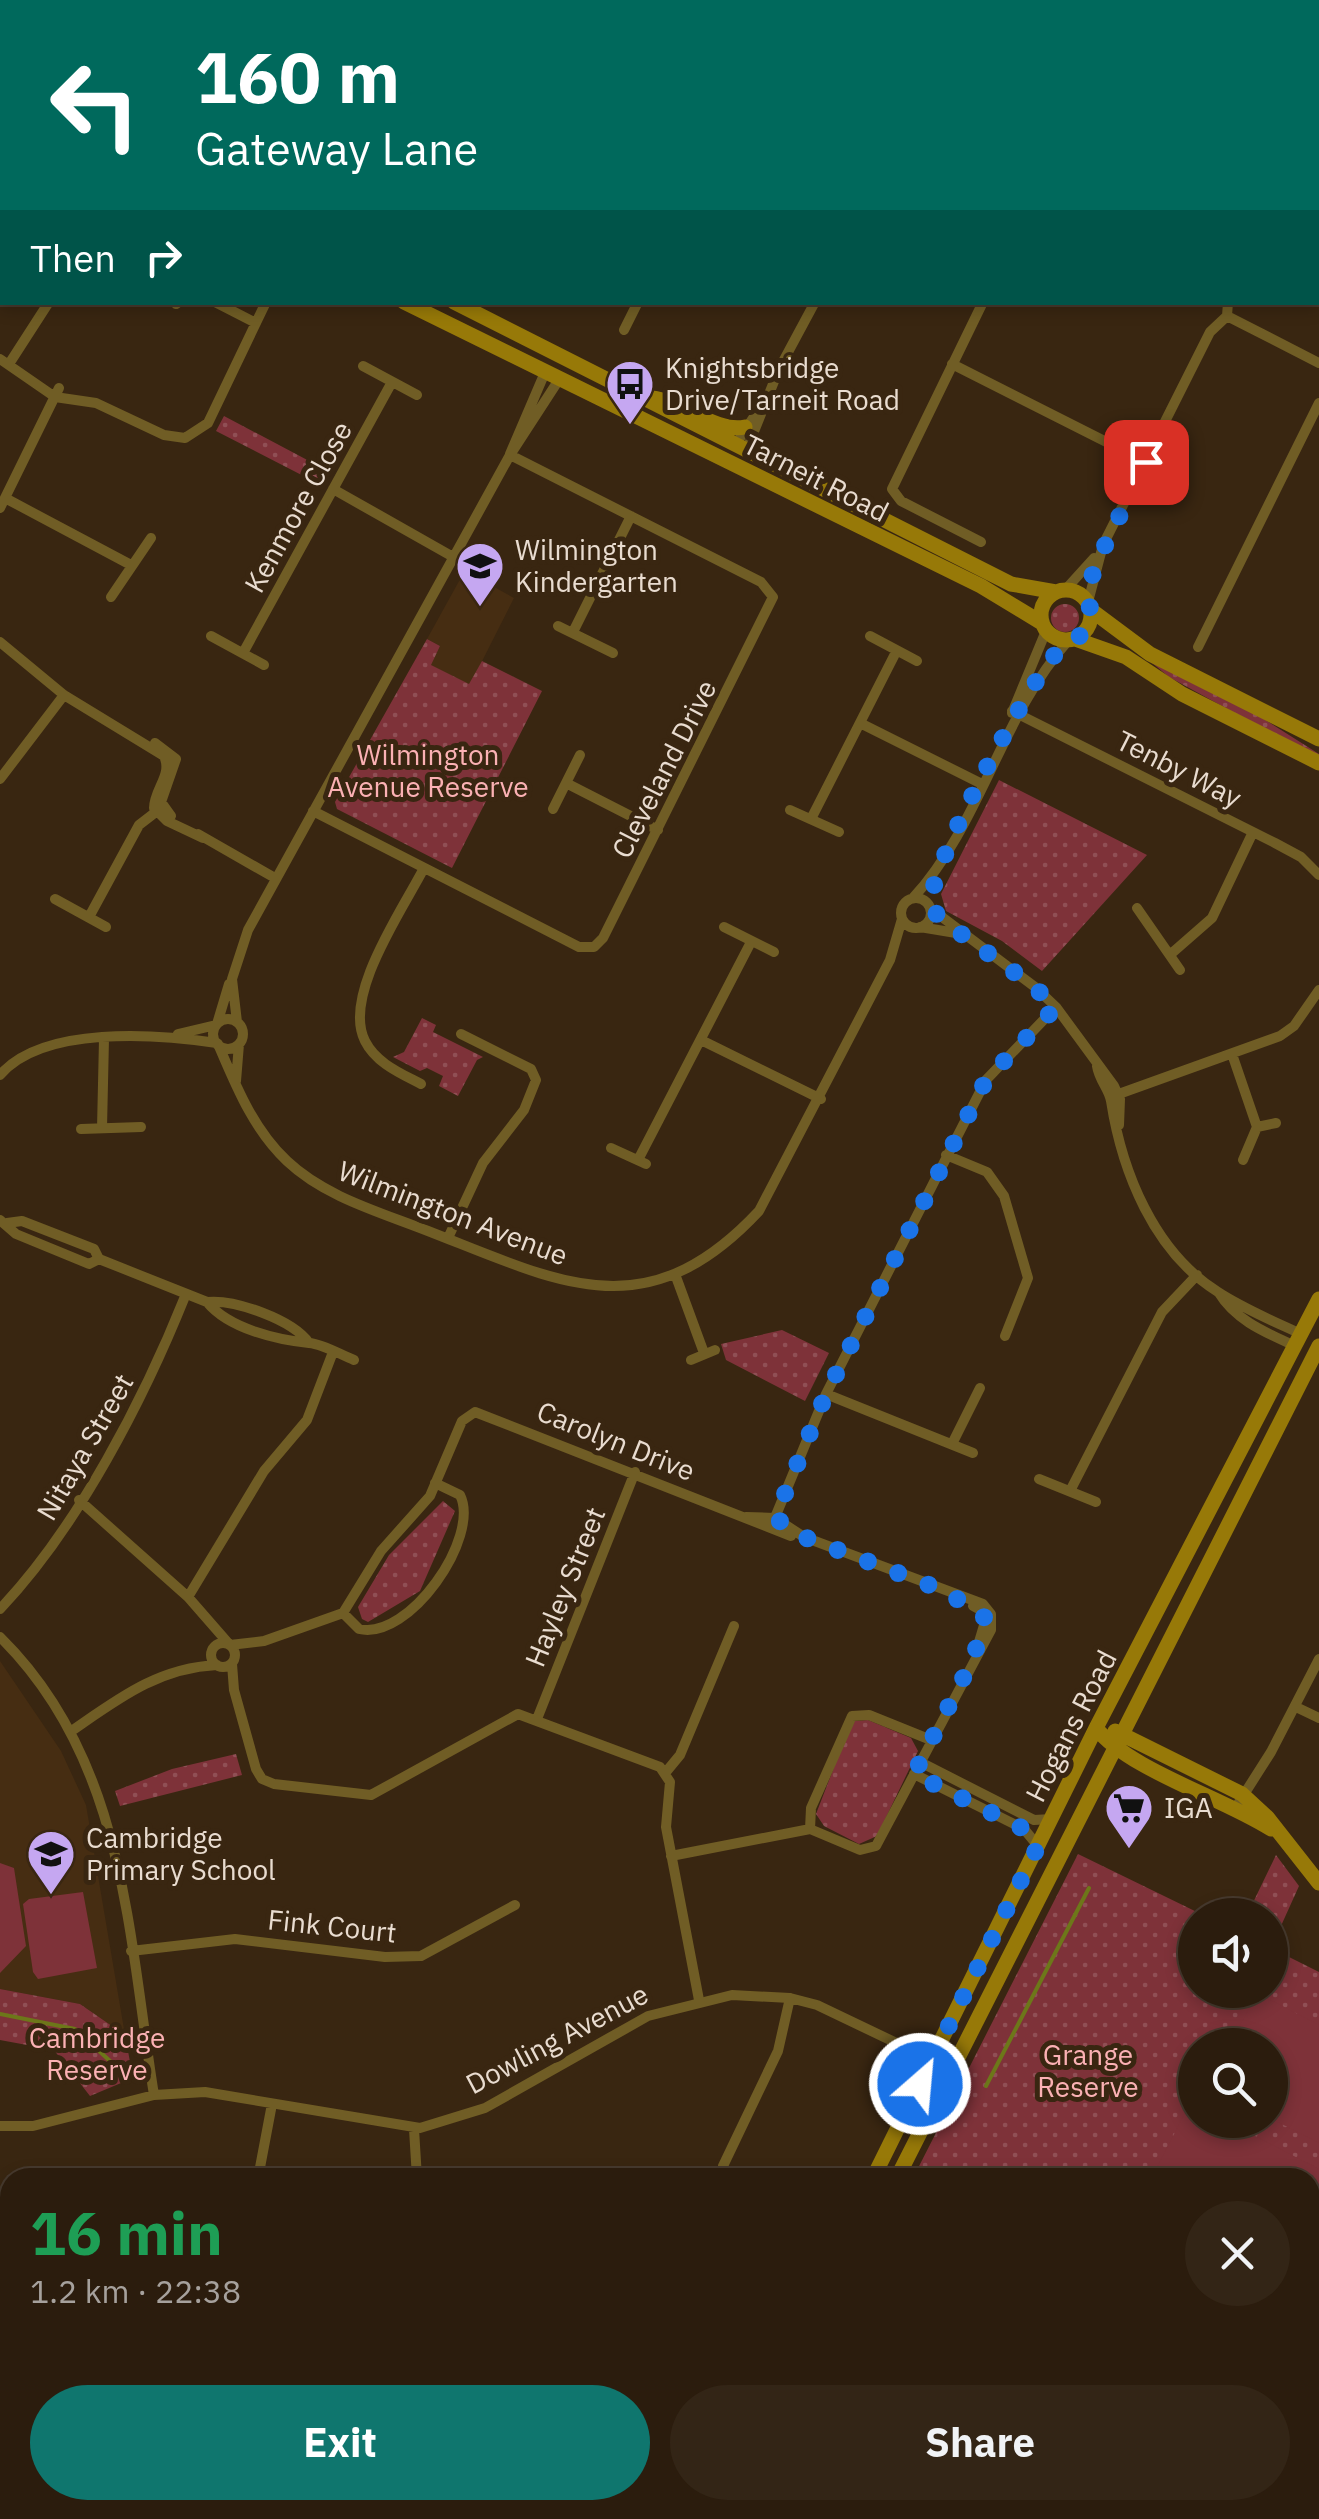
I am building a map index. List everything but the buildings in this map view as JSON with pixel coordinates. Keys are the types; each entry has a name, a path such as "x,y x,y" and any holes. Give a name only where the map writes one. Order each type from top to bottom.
{"street":[{"path":"47,305 9,364 57,392 177,432 197,425 265,305"},
{"path":"221,305 256,323"},
{"name":"Tarneit Road","path":"411,305 557,368 643,398 1011,584 1061,591"},
{"path":"217,1044 216,1024 236,960 275,878 557,368 494,322 460,305"},
{"path":"624,330 636,305"},
{"path":"734,465 813,305"},
{"path":"981,542 901,501 892,489 982,305"},
{"path":"962,934 918,928 902,918 902,906 938,866 1035,675 1044,627 1043,605 1103,545 1210,332 1227,316 1228,305"},
{"path":"1227,316 1319,363"},
{"path":"952,364 1146,462"},
{"path":"363,366 416,395"},
{"name":"Tarneit Road","path":"557,368 734,465 980,586 1044,627"},
{"name":"Kenmore Close","path":"243,653 392,382"},
{"path":"57,392 3,503 131,566"},
{"path":"643,398 672,400 730,428 746,427"},
{"path":"742,447 746,427 765,401"},
{"path":"1198,647 1319,403"},
{"name":"Cleveland Drive","path":"313,811 579,947 590,948 603,938 773,596 761,582 510,455"},
{"path":"333,489 454,558"},
{"path":"573,632 631,516"},
{"path":"111,598 151,538"},
{"path":"1035,675 1088,628 1103,545"},
{"path":"1061,591 1090,606 1150,654 1319,739"},
{"path":"558,626 613,652"},
{"path":"1044,627 1126,657 1182,694 1319,762"},
{"path":"211,636 264,665"},
{"path":"870,636 916,662"},
{"path":"3,646 64,695 168,750 176,758 175,772 159,809 139,825 89,917"},
{"path":"811,819 896,652"},
{"path":"0,779 64,695"},
{"name":"Tenby Way","path":"1015,712 1301,857 1319,876"},
{"path":"860,723 982,784"},
{"path":"553,808 580,754"},
{"path":"566,783 658,830"},
{"path":"159,809 275,878"},
{"path":"790,810 838,832"},
{"path":"1172,953 1212,918 1254,832"},
{"path":"918,928 929,920 938,866"},
{"path":"421,1084 385,1064 366,1042 359,1004 424,868"},
{"path":"913,898 1012,968 1056,1007 1096,1066 1099,1081 1114,1096 1120,1135 1156,1232 1238,1315 1318,1349"},
{"path":"55,900 106,927"},
{"path":"1137,908 1172,953 1180,970"},
{"name":"Wilmington Avenue","path":"217,1044 264,1136 308,1178 558,1282 610,1287 675,1274 714,1253 759,1212 890,960 902,918"},
{"path":"724,927 774,952"},
{"name":"Wilmington Avenue","path":"890,960 918,928"},
{"path":"611,1148 642,1162 751,942"},
{"path":"232,979 237,1022 242,1030 236,1082"},
{"path":"1114,1096 1232,1054 1294,1026 1319,990"},
{"path":"773,1522 826,1394 986,1080 1056,1007"},
{"path":"172,1037 224,1019 237,1022"},
{"path":"448,1238 483,1163 524,1110 536,1080 531,1069 461,1034"},
{"path":"0,1075 32,1051 65,1042 172,1037 229,1049 239,1044"},
{"path":"102,1128 104,1039"},
{"path":"701,1040 821,1099"},
{"path":"1232,1054 1257,1127 1243,1160"},
{"path":"1257,1127 1276,1123"},
{"path":"82,1129 141,1127"},
{"path":"946,1154 988,1172 1004,1196 1028,1278 1004,1336"},
{"path":"4,1222 16,1234 89,1264 99,1259 208,1302 221,1316 284,1342 309,1343 354,1360"},
{"path":"675,1274 710,1352 690,1360"},
{"path":"1070,1491 1162,1312 1197,1275"},
{"name":"Nitaya Street","path":"0,1609 44,1561 156,1368 186,1294"},
{"name":"Hogans Road","path":"878,2168 1096,1728 1319,1299"},
{"name":"Hogans Road","path":"902,2168 1318,1349"},
{"path":"188,1598 264,1471 307,1420 334,1352"},
{"path":"952,1444 982,1387"},
{"path":"826,1394 973,1453"},
{"name":"Carolyn Drive","path":"435,1483 468,1415 487,1413 746,1517 755,1524 773,1522 983,1604 988,1615"},
{"name":"Hayley Street","path":"537,1718 635,1472"},
{"path":"1039,1479 1096,1502"},
{"path":"70,1732 152,1678 192,1666 226,1664 264,1641 343,1613 381,1551 423,1507 435,1483 460,1495 466,1516 439,1583 427,1598 374,1630 360,1630 343,1613"},
{"path":"80,1500 212,1622 230,1645 226,1664"},
{"path":"671,1856 810,1830 860,1850 876,1846 974,1657 992,1630 988,1615 1006,1607"},
{"path":"212,1622 212,1650 226,1664 262,1779 358,1795 381,1792 510,1717 537,1718 666,1772 670,1782 666,1827 699,2000"},
{"path":"666,1772 680,1755 734,1626"},
{"path":"0,1636 39,1682 70,1732 110,1822 154,2096"},
{"path":"192,1666 212,1650 264,1641"},
{"path":"1239,1801 1296,1707 1319,1659"},
{"path":"1296,1707 1319,1718"},
{"path":"810,1830 811,1808 852,1716 869,1715 932,1740"},
{"path":"1096,1728 1121,1732 1239,1801 1278,1834 1319,1883"},
{"path":"1096,1728 1112,1750 1193,1777"},
{"path":"920,1762 1034,1820 1052,1819"},
{"path":"914,1774 1024,1829 1038,1846"},
{"name":"Fink Court","path":"131,1950 235,1938 385,1957 421,1956 515,1904"},
{"name":"Dowling Avenue","path":"0,2126 76,2119 154,2096 206,2092 414,2129 486,2108 648,2016 732,1994 790,1998 850,2018 951,2070"},
{"path":"723,2166 778,2051 790,1998"},
{"path":"260,2168 272,2104"},
{"path":"905,2113 926,2121"},
{"path":"414,2129 416,2168"}],"shaded area":[{"path":"479,545 484,548 471,574 514,598 470,685 430,665 440,646 427,639"},
{"name":"Cambridge Primary School","path":"0,1661 61,1751 86,1805 125,2035 80,2004 0,1989"}],"green space":[{"path":"224,416 328,471 321,485 216,431"},
{"path":"1065,604 1075,608 1079,618 1075,628 1065,632 1055,628 1051,618 1055,608"},
{"name":"Wilmington Avenue Reserve","path":"427,639 440,646 431,665 469,684 482,661 542,691 452,868 337,809 335,802"},
{"path":"1145,657 1256,714 1319,754 1319,759 1169,677"},
{"path":"999,780 1147,855 1042,971 1002,941 946,911 941,894"},
{"path":"422,1018 436,1025 433,1032 483,1057 477,1060 458,1096 439,1086 443,1076 427,1068 420,1071 393,1057 404,1052"},
{"path":"782,1330 829,1353 805,1401 726,1360 721,1344"},
{"path":"443,1501 455,1511 420,1591 368,1622 362,1619 358,1607 389,1555"},
{"path":"868,1720 911,1738 918,1751 877,1836 859,1844 824,1826 816,1814 848,1731 855,1721"},
{"path":"236,1754 242,1775 120,1806 115,1791 172,1769"},
{"name":"Grange Reserve","path":"1078,1854 1178,1903 1178,2008 1288,2008 1288,1956 1319,1972 1319,2168 918,2168"},
{"name":"Grange Reserve","path":"1276,1855 1299,1886 1288,1910 1288,1898 1255,1898"},
{"path":"0,1863 14,1868 26,1946 0,1973"},
{"path":"83,1892 97,1968 38,1979 33,1972 23,1904 29,1899"},
{"name":"Cambridge Reserve","path":"0,1989 80,2004 125,2035 133,2078 90,2096 54,2050 0,2040"},
{"path":"1249,2008 1286,2008 1319,2025 1319,2143 1288,2127 1288,2028 1239,2028"},
{"path":"1178,2126 1178,2138 1259,2138 1317,2168 1157,2168"}],"waterway":[{"path":"986,2086 1089,1888"},
{"path":"0,2014 75,2029 110,2061"}],"place":[{"name":"Knightsbridge Drive/Tarneit Road","path":"630,426"},
{"name":"Wilmington Kindergarten","path":"480,608"},
{"name":"IGA","path":"1129,1850"},
{"name":"Cambridge Primary School","path":"51,1896"}],"route":[{"path":"920,2084 1038,1846 1030,1832 914,1774 974,1657 985,1628 984,1617 982,1611 945,1591 804,1537 775,1518 826,1394 986,1080 1056,1007 1012,968 942,919 930,908 930,899 938,866 1006,733 1054,656 1068,640 1079,637 1088,628 1093,570 1146,462"}]}
